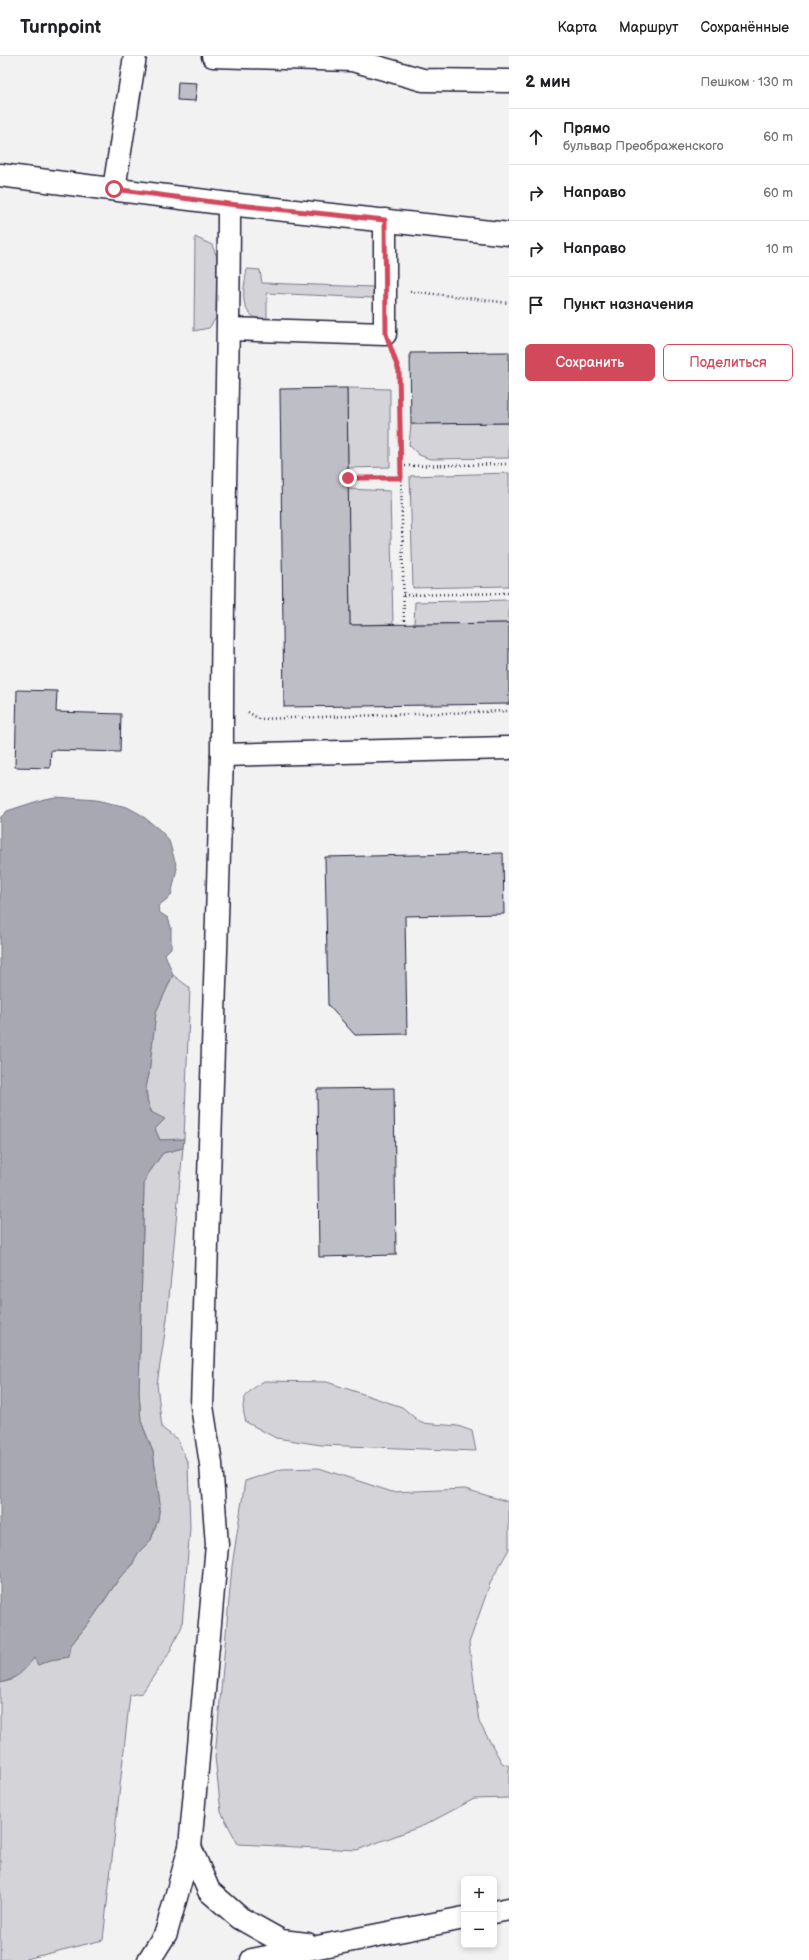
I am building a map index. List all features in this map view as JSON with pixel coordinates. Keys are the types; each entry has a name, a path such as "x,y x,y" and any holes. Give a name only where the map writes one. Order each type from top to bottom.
{"street":[{"path":"114,189 136,56"},
{"path":"213,56 352,60 423,80 509,81"},
{"path":"0,174 228,204 509,234"},
{"path":"149,1960 166,1933 190,1847 217,1545 211,1464 202,1406 222,756 229,329 228,204"},
{"path":"229,329 386,334 385,220"},
{"path":"222,756 509,748"},
{"path":"190,1847 208,1891 240,1918 282,1941 322,1946"},
{"path":"497,1911 509,1909"},
{"path":"252,1960 461,1919"}],"path":[{"path":"385,289 509,303"},
{"path":"386,334 399,371 404,624"},
{"path":"401,466 509,464"},
{"path":"348,478 401,478"},
{"path":"403,595 509,593"},
{"path":"222,694 259,719 509,712"}],"shaded area":[{"path":"195,237 212,245 217,257 216,318 209,328 194,331"},
{"path":"247,269 260,270 262,283 373,287 377,295 373,298 267,293 267,321 257,319 246,309 244,302 244,286"},
{"path":"347,388 390,389 390,467 348,468"},
{"path":"509,423 509,458 430,459 419,455 409,445 411,424"},
{"path":"509,473 509,586 413,588 410,476"},
{"path":"348,489 390,491 393,624 350,625"},
{"path":"509,600 509,623 414,624 415,602"},
{"path":"56,797 96,800 127,807 140,814 161,831 169,841 177,868 171,896 158,906 159,912 168,918 171,927 171,948 165,954 173,975 156,1012 146,1096 151,1112 165,1119 155,1129 160,1140 184,1139 183,1148 163,1153 148,1174 144,1184 139,1392 141,1421 153,1452 160,1504 158,1519 151,1540 138,1553 131,1567 120,1577 94,1616 71,1645 69,1657 50,1660 38,1665 34,1658 16,1677 0,1683 0,818 7,811 44,799"},
{"path":"173,975 190,988 184,1139 160,1140 155,1129 158,1124 148,1104 146,1087 149,1074 156,1012"},
{"path":"183,1148 167,1319 157,1384 162,1428 178,1440 188,1464 190,1528 182,1626 168,1655 142,1693 130,1695 103,1940 22,1960 0,1960 0,1683 12,1680 34,1658 38,1665 50,1660 69,1657 71,1645 94,1616 120,1577 131,1567 138,1553 151,1540 158,1519 160,1504 153,1452 141,1421 139,1392 144,1184 148,1174 163,1153"},
{"path":"264,1381 327,1382 402,1407 421,1423 458,1426 472,1431 476,1451 321,1445 276,1438 246,1422 244,1414 243,1408 245,1397 252,1389"},
{"path":"319,1468 392,1492 465,1489 509,1502 509,1549 491,1581 469,1643 479,1722 502,1763 509,1766 509,1798 474,1799 425,1825 357,1850 238,1844 221,1812 215,1757 232,1566 245,1481 282,1469"}],"building":[{"path":"178,82 197,83 195,101 177,100"},
{"path":"509,352 509,423 411,424 410,353"},
{"path":"347,388 350,625 509,623 509,704 284,707 280,389"},
{"path":"17,690 57,691 56,712 121,714 120,752 51,750 50,768 15,767"},
{"path":"503,853 504,914 405,916 407,1034 355,1035 328,1005 325,857"},
{"path":"394,1088 396,1255 319,1257 317,1089"}],"route":[{"path":"114,189 228,204 385,220 386,334 399,371 401,478 348,478"}]}
